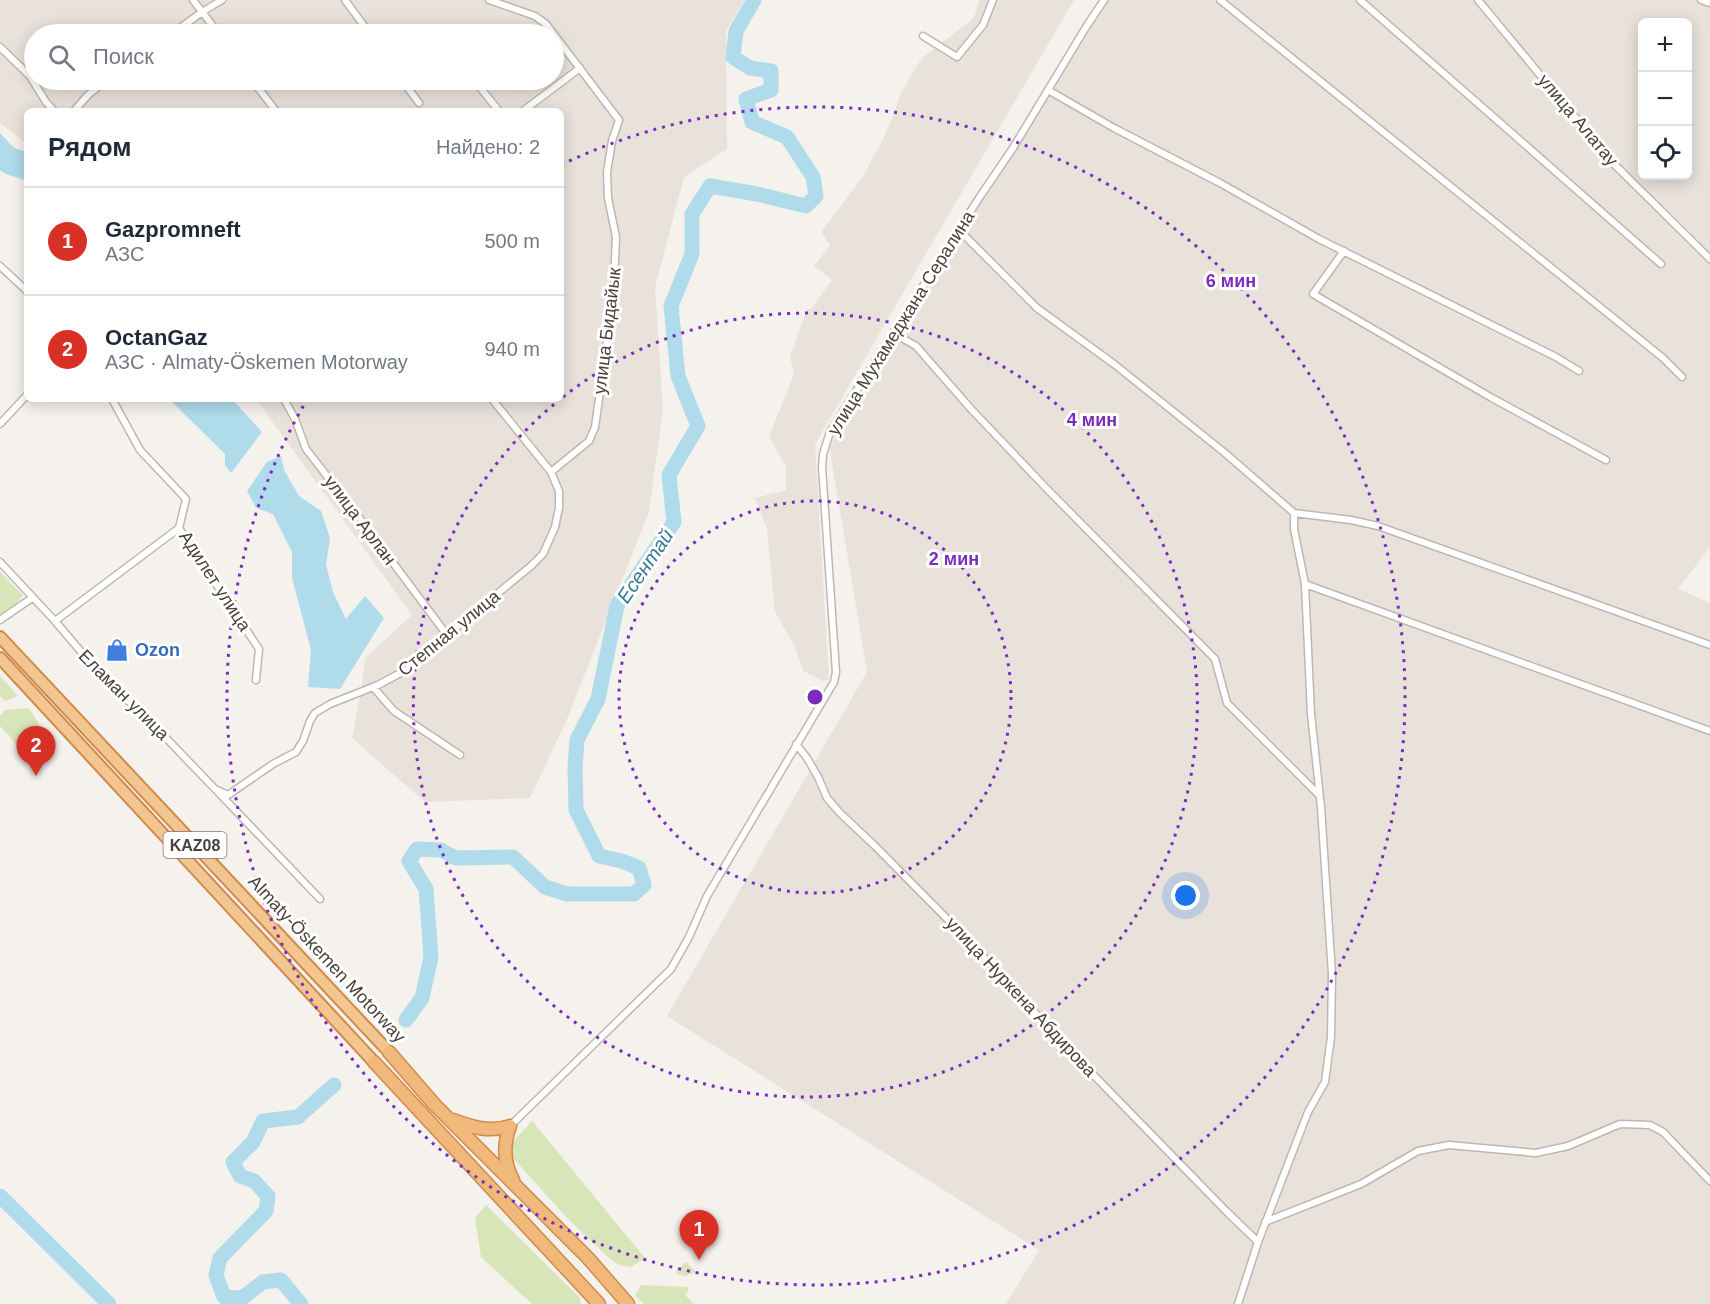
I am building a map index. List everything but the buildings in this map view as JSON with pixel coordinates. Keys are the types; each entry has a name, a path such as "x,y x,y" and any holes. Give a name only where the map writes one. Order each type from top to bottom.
{"highway":[{"name":"Almaty-Öskemen Motorway","path":"0,638 389,1052 434,1104 588,1258 628,1304"},
{"name":"Almaty-Öskemen Motorway","path":"0,658 599,1304"},
{"path":"449,1119 488,1130 510,1126"},
{"path":"510,1126 506,1137 505,1155 511,1176 518,1188"}],"street":[{"path":"193,0 211,24"},
{"path":"186,24 222,0"},
{"path":"345,0 363,24"},
{"name":"улица Бидайык","path":"489,0 535,16 546,24"},
{"path":"923,36 957,57 983,25 993,0"},
{"name":"улица Мухамеджана Сералина","path":"510,1126 671,969 689,937 707,896 834,682 836,672 822,467 823,454 830,432 1013,148 1104,0"},
{"path":"1220,0 1663,358 1682,376"},
{"path":"1360,0 1660,264"},
{"name":"улица Алатау","path":"1478,0 1614,164 1710,259"},
{"path":"1701,0 1710,3"},
{"path":"0,47 24,70"},
{"name":"улица Бидайык","path":"551,472 589,441 595,427 612,307 616,237 608,198 607,172 612,141 619,120 564,47"},
{"path":"564,80 580,68"},
{"path":"39,90 51,108"},
{"path":"77,108 94,90"},
{"path":"260,90 274,108"},
{"path":"409,90 419,104"},
{"path":"482,90 497,108"},
{"path":"527,108 551,90"},
{"path":"1047,90 1344,251 1556,357 1579,371"},
{"path":"959,230 1037,308 1114,364 1225,453 1294,513 1378,526 1710,645"},
{"path":"1344,251 1313,294 1492,399 1606,460"},
{"path":"0,266 24,288"},
{"path":"893,333 916,346 963,400 1047,489 1215,659 1227,703 1319,795"},
{"path":"0,424 24,398"},
{"name":"Адилет улица","path":"114,402 140,450 186,499 179,528 259,649 256,680"},
{"name":"улица Арлан","path":"286,402 295,419 306,449 447,635"},
{"path":"494,402 551,472"},
{"name":"Степная улица","path":"228,795 273,764 296,752 315,713 408,669 543,554 555,527 559,508 559,491 551,472"},
{"path":"1238,1304 1265,1222 1308,1112 1325,1082 1331,1037 1332,974 1311,714 1305,584 1294,529 1294,513"},
{"path":"55,621 179,528"},
{"name":"Еламан улица","path":"0,562 55,621 105,680 145,716 215,789 228,795"},
{"path":"1305,584 1710,731"},
{"path":"0,620 32,598"},
{"path":"373,687 394,711 460,755"},
{"name":"улица Нуркена Абдирова","path":"796,744 818,777 827,798 840,813 964,936 1075,1056 1258,1242"},
{"path":"215,789 320,899"},
{"path":"1265,1222 1361,1184 1418,1151 1449,1145 1536,1153 1568,1146 1620,1124 1650,1125 1663,1132 1710,1181"}],"shaded area":[{"path":"0,0 744,0 726,31 727,149 684,177 655,288 663,409 649,512 567,719 530,798 425,802 352,738 365,658 412,615 258,402 564,402 564,108 24,108 24,142 0,123"},
{"path":"979,0 1074,0 815,444 829,680 824,681 803,671 794,645 775,612 767,529 755,498 786,490 786,467 769,437 794,374 790,357 807,309 811,309 832,280 814,266 830,245 821,232 862,178 882,141 901,93 922,58 970,21 975,15"},
{"path":"1104,0 1710,0 1710,547 1678,589 1710,603 1710,1304 1006,1304 1039,1250 667,1016 867,672 829,446"}],"green space":[{"path":"0,572 23,595 0,624"},
{"path":"0,676 18,696 5,701 0,696"},
{"path":"29,708 39,724 38,730 27,744 16,744 0,726 0,716 5,710"},
{"path":"532,1121 645,1258 631,1267 620,1265 610,1259 569,1220 512,1157 513,1142"},
{"path":"486,1205 580,1298 581,1304 532,1304 481,1257 475,1218"},
{"path":"686,1262 696,1272 685,1276 677,1274 676,1271"},
{"path":"641,1285 687,1287 689,1290 685,1295 694,1304 644,1304 635,1295"}],"water":[{"path":"0,133 14,148 24,151 24,181 0,170"},
{"path":"172,402 235,402 262,432 231,473 225,465 225,454"},
{"path":"281,456 284,470 299,496 321,511 330,538 326,565 333,592 346,619 365,596 384,618 340,689 308,687 311,650 292,578 292,552 273,514 256,508 247,491 267,462"}],"waterway":[{"name":"Есентай","path":"406,1020 422,998 431,957 426,889 409,861 417,849 441,850 456,858 513,857 545,887 567,894 634,894 644,885 639,868 622,861 599,856 576,810 575,767 577,740 598,699 617,606 674,522 669,475 698,426 678,376 671,306 692,254 692,214 710,186 806,206 816,196 813,177 787,137 752,122 746,99 771,90 771,71 750,68 733,57 736,31 754,0"},
{"name":"Есентай","path":"301,1304 281,1280 263,1282 242,1298 224,1297 216,1275 220,1258 266,1211 268,1196 254,1181 240,1176 233,1162 253,1142 263,1121 298,1117 334,1085"},
{"path":"0,1196 109,1304"}],"place":[{"name":"Ozon","path":"117,650"},
{"name":"OctanGaz","path":"36,776"},
{"name":"Gazpromneft","path":"699,1260"}]}
